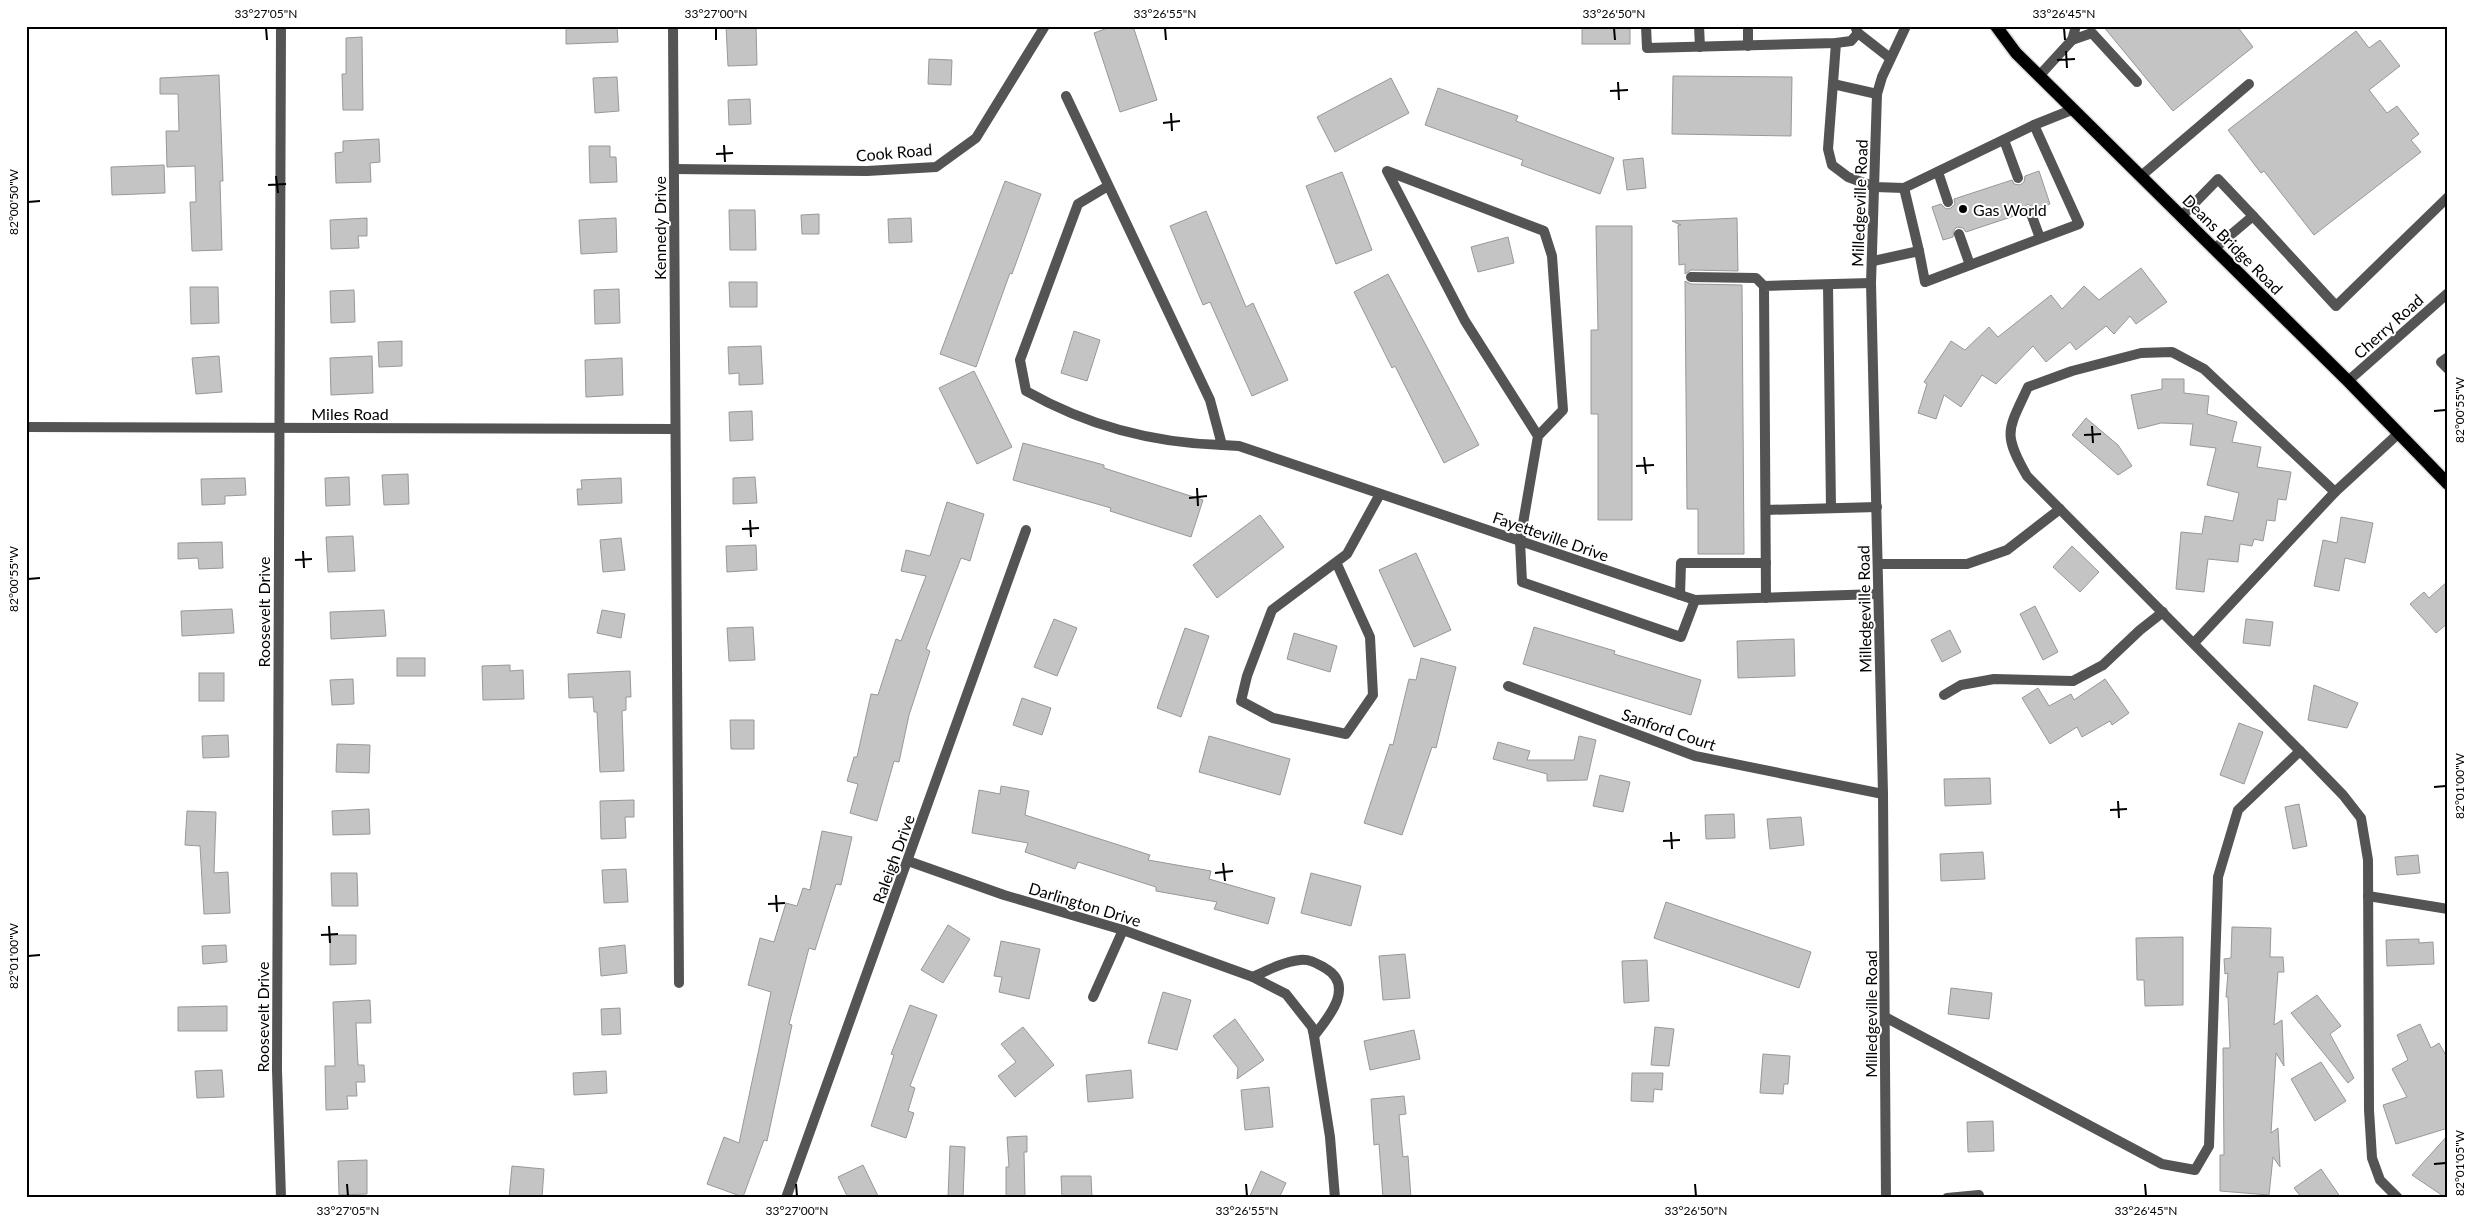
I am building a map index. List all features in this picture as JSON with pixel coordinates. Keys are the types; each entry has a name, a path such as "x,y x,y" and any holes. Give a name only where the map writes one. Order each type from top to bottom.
{"main road":[{"name":"Deans Bridge Road","path":"1996,26 2016,53 2348,381 2448,484"}],"street":[{"name":"Roosevelt Drive","path":"281,26 277,1070 281,1198"},
{"name":"Kennedy Drive","path":"673,26 674,429 679,983"},
{"name":"Cook Road","path":"674,168 867,171 936,166 976,138 1046,26"},
{"path":"1646,26 1647,48 1836,43 1851,41 1856,30 1890,58"},
{"path":"1699,26 1700,47"},
{"path":"1748,26 1748,46"},
{"name":"Milledgeville Road","path":"1886,1198 1883,794 1871,283 1876,187 1877,94 1890,58 1906,26"},
{"path":"2072,40 2076,26"},
{"path":"2039,76 2072,40 2094,30 2137,82"},
{"path":"1836,43 1828,149 1832,165 1848,177 1876,187 1904,188 2034,125 2074,110"},
{"path":"1833,84 1877,94"},
{"path":"2141,176 2249,84"},
{"path":"1066,96 1210,400 1222,446"},
{"path":"1904,188 1926,282 2079,224 2034,125"},
{"path":"2004,140 2018,178"},
{"path":"1538,436 1465,321 1387,171 1544,231 1552,256 1563,410 1538,436 1520,541 1522,582 1681,637 1695,600"},
{"path":"1938,172 1948,202"},
{"path":"2182,216 2218,179 2336,306 2448,198"},
{"name":"Fayetteville Drive","path":"1108,186 1078,204 1020,360 1026,391 1054,407 1110,428 1186,444 1239,446 1695,600 1878,594"},
{"path":"2030,211 2040,238"},
{"path":"2214,249 2253,216"},
{"path":"1959,234 1970,265"},
{"path":"1873,261 1918,251"},
{"path":"1691,277 1756,278 1764,286 1766,598"},
{"path":"1764,286 1871,283"},
{"path":"1828,285 1831,508"},
{"name":"Cherry Road","path":"2348,381 2448,293"},
{"path":"2335,492 2204,369 2172,352 2141,353 2072,371 2028,387 2008,432 2015,456 2028,476 2343,795 2361,818 2368,860 2368,1110 2372,1158 2380,1180 2398,1198"},
{"path":"2448,357 2442,362 2448,369"},
{"name":"Miles Road","path":"26,427 674,429"},
{"path":"2194,643 2335,492 2399,433"},
{"path":"1336,562 1370,637 1373,694 1346,734 1273,718 1241,701 1247,676 1272,610 1346,554 1380,494"},
{"path":"1766,510 1877,507"},
{"path":"1878,564 1967,564 2007,550 2060,509"},
{"name":"Raleigh Drive","path":"786,1198 1026,530"},
{"path":"1680,595 1681,563 1766,563"},
{"path":"1944,695 1962,685 1994,679 2073,681 2103,665 2140,630 2163,612"},
{"name":"Sanford Court","path":"1508,686 1695,756 1883,794"},
{"path":"1885,1017 2162,1164 2195,1170 2209,1146 2218,877 2238,810 2300,751"},
{"name":"Darlington Drive","path":"908,860 1004,895 1123,930 1253,977 1286,994 1312,1027 1330,1137 1335,1198"},
{"path":"2368,896 2448,909"},
{"path":"1093,997 1123,930"},
{"path":"1253,977 1282,964 1300,960 1312,961 1329,970 1338,982 1339,996 1335,1009 1314,1036"},
{"path":"1947,1198 1979,1195 1979,1198"}],"building":[{"path":"566,26 617,26 618,42 566,44"},
{"path":"726,26 756,26 757,65 728,66"},
{"path":"1113,26 1133,26 1157,100 1120,112 1094,33"},
{"path":"1582,26 1630,26 1630,44 1582,44"},
{"path":"2103,26 2237,26 2253,47 2173,111"},
{"path":"2356,31 2369,48 2380,40 2400,66 2369,90 2387,113 2397,106 2419,134 2411,140 2421,152 2314,235 2264,171 2261,173 2228,130"},
{"path":"362,37 363,110 343,110 342,74 346,74 346,38"},
{"path":"929,59 952,60 951,85 928,84"},
{"path":"219,75 223,181 220,181 222,250 192,251 190,202 196,202 195,166 167,167 166,131 179,131 178,94 160,94 160,78"},
{"path":"1673,76 1792,77 1791,136 1672,134"},
{"path":"617,77 619,111 595,113 593,78"},
{"path":"1391,78 1409,113 1335,152 1317,117"},
{"path":"1438,88 1518,116 1516,121 1614,158 1600,194 1521,165 1523,160 1425,125"},
{"path":"750,99 751,124 729,125 728,100"},
{"path":"379,139 380,162 370,163 371,182 336,183 335,153 343,152 343,141"},
{"path":"589,146 610,146 610,157 616,157 617,182 590,183"},
{"path":"1643,158 1646,188 1627,190 1623,160"},
{"path":"164,165 165,193 112,195 111,167"},
{"path":"2039,171 2050,204 2036,209 2028,204 2024,207 2023,213 1966,232 1963,228 1957,227 1954,230 1953,237 1943,240 1932,207 1941,204 1946,209 1951,208 1955,204 1954,199 2012,180 2014,184 2020,185 2024,182 2025,176"},
{"path":"1342,172 1372,250 1336,264 1306,186"},
{"path":"1005,181 1041,194 976,367 940,354"},
{"path":"729,210 755,210 756,250 730,250"},
{"path":"1206,211 1246,307 1253,303 1288,380 1252,396 1210,302 1203,305 1170,226"},
{"path":"819,214 819,234 802,234 801,215"},
{"path":"367,218 367,236 358,236 359,248 331,249 330,220"},
{"path":"616,218 617,252 581,254 579,220"},
{"path":"911,218 912,242 889,243 888,219"},
{"path":"1737,218 1738,271 1691,270 1685,274 1685,264 1679,265 1678,225 1681,225 1672,221"},
{"path":"1596,226 1632,226 1632,520 1598,520 1598,414 1591,414 1591,330 1598,330"},
{"path":"1508,237 1514,263 1478,272 1471,247"},
{"path":"2141,268 2167,302 2136,324 2130,316 2114,334 2106,326 2076,350 2070,342 2046,362 2033,346 1996,384 1982,375 1961,407 1944,395 1936,419 1918,413 1927,384 1924,382 1951,341 1965,350 1989,327 1998,337 2051,295 2062,309 2084,286 2099,300"},
{"path":"1388,274 1479,445 1444,463 1395,366 1392,368 1354,292"},
{"path":"1685,281 1691,284 1742,285 1744,554 1698,554 1698,509 1687,509"},
{"path":"729,282 757,282 757,307 730,307"},
{"path":"190,287 218,287 219,323 191,324"},
{"path":"619,289 620,323 595,324 594,290"},
{"path":"354,290 355,322 331,323 330,291"},
{"path":"1074,331 1100,340 1087,381 1061,373"},
{"path":"402,341 402,366 379,367 378,342"},
{"path":"761,346 763,384 739,385 739,373 729,374 728,347"},
{"path":"219,356 222,392 196,394 192,358"},
{"path":"372,356 373,393 331,395 330,358"},
{"path":"622,358 623,395 586,397 585,360"},
{"path":"974,371 1012,447 977,464 939,388"},
{"path":"2162,379 2184,379 2184,393 2209,396 2207,414 2237,422 2232,442 2261,447 2257,467 2291,472 2286,500 2278,499 2275,521 2267,520 2263,541 2254,539 2252,546 2240,544 2238,562 2208,559 2204,592 2176,589 2181,532 2202,534 2205,516 2233,521 2239,493 2207,485 2216,448 2190,445 2193,424 2161,423 2138,429 2131,395 2162,389"},
{"path":"752,411 753,440 730,441 729,412"},
{"path":"2086,418 2118,445 2132,466 2118,475 2072,435"},
{"path":"1023,443 1104,465 1104,468 1203,500 1191,537 1110,511 1111,508 1013,480"},
{"path":"408,474 409,504 384,505 382,475"},
{"path":"349,477 350,505 326,506 325,478"},
{"path":"755,477 757,503 733,504 733,478"},
{"path":"245,478 246,495 225,496 225,504 202,505 201,479"},
{"path":"621,478 622,503 578,505 577,489 582,489 581,480"},
{"path":"947,502 984,514 970,561 961,558 926,649 930,651 909,715 899,762 894,761 877,821 850,813 858,784 847,781 854,757 857,757 871,694 878,695 896,639 901,641 926,576 901,571 906,550 930,556"},
{"path":"1260,515 1284,547 1217,598 1193,565"},
{"path":"2341,517 2373,523 2365,563 2345,558 2339,591 2314,586 2323,540 2337,543"},
{"path":"353,536 355,571 328,572 326,537"},
{"path":"621,538 625,570 603,572 600,540"},
{"path":"222,542 223,568 199,569 198,558 178,559 178,543"},
{"path":"756,545 757,570 727,572 726,546"},
{"path":"2072,546 2099,572 2080,592 2053,567"},
{"path":"1416,553 1451,630 1414,647 1379,570"},
{"path":"2448,581 2448,623 2436,633 2410,604 2424,592 2429,598"},
{"path":"2035,606 2058,652 2043,660 2020,614"},
{"path":"232,609 234,633 182,636 181,611"},
{"path":"384,610 386,636 331,639 330,612"},
{"path":"602,610 625,614 621,638 597,633"},
{"path":"1054,619 1077,628 1057,676 1034,667"},
{"path":"2246,619 2273,622 2270,646 2243,643"},
{"path":"753,627 755,660 729,661 727,628"},
{"path":"1534,627 1615,651 1614,654 1701,680 1691,715 1523,664"},
{"path":"1185,628 1209,636 1181,717 1157,708"},
{"path":"1950,630 1961,652 1942,662 1931,640"},
{"path":"1294,633 1337,646 1330,672 1287,659"},
{"path":"1794,639 1795,676 1738,678 1737,641"},
{"path":"397,658 425,658 425,676 397,676"},
{"path":"1421,658 1456,667 1436,748 1432,747 1402,835 1364,823 1390,744 1393,745 1409,679 1416,680"},
{"path":"510,665 510,671 523,670 524,699 483,700 482,666"},
{"path":"630,671 631,697 626,697 626,710 622,711 624,771 600,772 597,712 594,712 593,697 569,698 568,674"},
{"path":"199,673 224,673 224,701 199,701"},
{"path":"353,679 354,704 332,705 330,680"},
{"path":"2105,679 2129,713 2112,725 2110,721 2082,737 2077,727 2050,744 2022,698 2038,688 2049,706 2071,694 2074,700"},
{"path":"2314,685 2358,703 2347,728 2308,720"},
{"path":"1022,698 1051,708 1042,735 1013,725"},
{"path":"730,720 754,720 754,749 731,749"},
{"path":"2239,723 2263,732 2244,784 2220,775"},
{"path":"228,735 229,757 203,758 202,736"},
{"path":"1209,736 1290,759 1280,795 1199,772"},
{"path":"1579,736 1596,740 1587,780 1547,781 1547,774 1493,759 1498,742 1530,751 1527,760 1574,760"},
{"path":"337,744 370,745 369,773 336,772"},
{"path":"1600,775 1630,782 1623,812 1593,806"},
{"path":"1990,778 1991,804 1945,806 1944,779"},
{"path":"1001,786 1029,791 1025,815 1150,855 1148,860 1211,871 1209,879 1275,898 1268,924 1214,909 1217,902 1156,891 1156,887 1078,862 1075,869 1025,852 1028,843 972,833 979,790 1000,794"},
{"path":"634,800 634,817 625,817 626,838 601,839 600,801"},
{"path":"2299,804 2307,846 2293,849 2285,807"},
{"path":"369,809 370,834 333,835 332,811"},
{"path":"187,811 216,812 214,873 228,872 230,913 204,914 200,846 185,845"},
{"path":"1734,814 1735,838 1706,839 1705,815"},
{"path":"1801,817 1804,845 1770,849 1767,819"},
{"path":"822,831 852,837 841,885 836,884 815,950 809,948 789,1024 792,1025 767,1141 764,1140 743,1197 707,1184 724,1137 739,1143 771,992 748,985 760,938 774,942 786,903 797,906 803,888 810,890"},
{"path":"1983,852 1985,879 1941,881 1940,854"},
{"path":"2418,855 2420,873 2397,875 2395,857"},
{"path":"626,869 628,902 604,903 602,870"},
{"path":"331,873 357,873 358,906 332,906"},
{"path":"1311,873 1361,886 1351,926 1301,913"},
{"path":"1666,902 1811,952 1799,988 1654,938"},
{"path":"948,925 970,939 943,983 921,970"},
{"path":"2232,927 2271,928 2270,957 2283,957 2284,972 2278,972 2274,1025 2282,1020 2284,1066 2276,1053 2271,1133 2278,1128 2280,1167 2273,1157 2269,1195 2220,1191 2220,1155 2224,1155 2223,1048 2230,1048 2228,997 2226,997 2228,973 2225,974 2224,959 2231,958"},
{"path":"330,935 356,935 356,964 330,965"},
{"path":"2183,937 2183,1005 2145,1006 2144,980 2137,980 2136,938"},
{"path":"2419,939 2419,943 2433,942 2434,964 2387,966 2386,940"},
{"path":"1001,941 1040,949 1029,999 999,992 1002,977 994,976"},
{"path":"226,945 227,962 203,964 202,946"},
{"path":"625,945 627,973 601,976 599,948"},
{"path":"1405,954 1410,998 1383,1000 1379,956"},
{"path":"1647,960 1649,1001 1624,1003 1622,961"},
{"path":"1951,988 1992,993 1989,1019 1948,1014"},
{"path":"1163,992 1191,1000 1177,1050 1148,1043"},
{"path":"2317,995 2341,1026 2330,1034 2354,1078 2348,1083 2291,1013"},
{"path":"370,1000 371,1023 356,1023 358,1065 364,1065 365,1082 356,1082 357,1096 347,1096 348,1109 326,1110 325,1066 335,1066 333,1002"},
{"path":"910,1005 937,1015 910,1086 915,1088 908,1111 914,1113 906,1138 871,1126 894,1055 891,1054"},
{"path":"227,1006 227,1031 178,1031 178,1007"},
{"path":"620,1008 621,1034 602,1035 601,1009"},
{"path":"1235,1019 1264,1060 1237,1079 1238,1068 1213,1036"},
{"path":"2420,1024 2431,1048 2439,1043 2448,1059 2448,1128 2396,1144 2383,1105 2407,1097 2392,1069 2408,1060 2397,1035"},
{"path":"1023,1027 1054,1065 1015,1097 998,1076 1016,1062 1001,1044"},
{"path":"1655,1027 1674,1029 1669,1066 1651,1065"},
{"path":"1414,1030 1420,1059 1370,1070 1364,1041"},
{"path":"1763,1054 1790,1056 1788,1084 1784,1084 1783,1094 1760,1093"},
{"path":"2321,1062 2346,1101 2315,1121 2291,1079"},
{"path":"222,1070 224,1097 197,1098 195,1071"},
{"path":"1131,1070 1133,1098 1088,1102 1086,1075"},
{"path":"606,1071 607,1093 574,1095 573,1073"},
{"path":"1632,1073 1663,1073 1662,1090 1654,1089 1653,1102 1631,1101"},
{"path":"1269,1087 1273,1127 1245,1130 1241,1090"},
{"path":"1404,1096 1406,1114 1399,1115 1403,1157 1408,1156 1411,1198 1383,1198 1379,1144 1374,1145 1371,1099"},
{"path":"1993,1121 1994,1151 1968,1152 1967,1122"},
{"path":"2448,1135 2448,1198 2446,1198 2412,1175"},
{"path":"1027,1136 1027,1152 1024,1152 1025,1198 1006,1198 1006,1167 1009,1167 1007,1137"},
{"path":"950,1146 965,1147 963,1198 948,1198"},
{"path":"367,1160 367,1194 339,1195 338,1161"},
{"path":"863,1165 879,1198 848,1198 838,1177"},
{"path":"512,1166 544,1169 542,1198 509,1198"},
{"path":"2321,1169 2341,1198 2302,1198 2294,1188"},
{"path":"1261,1171 1286,1183 1279,1198 1249,1198"},
{"path":"1061,1176 1091,1176 1092,1198 1062,1198"}],"place":[{"name":"Gas World","path":"1963,209"}]}
